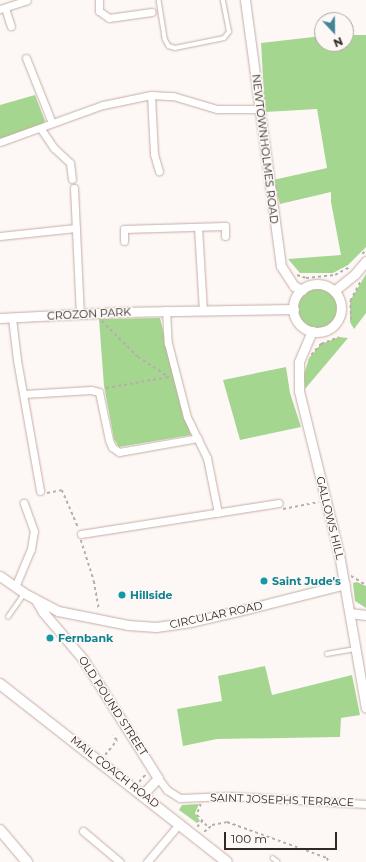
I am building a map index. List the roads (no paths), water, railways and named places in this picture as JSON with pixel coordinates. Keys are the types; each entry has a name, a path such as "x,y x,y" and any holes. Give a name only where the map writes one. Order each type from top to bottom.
{"main road":[{"name":"MAIL COACH ROAD","path":"0,684 143,794 228,862"},
{"path":"0,830 27,862"}],"street":[{"path":"11,26 2,9 27,0"},
{"path":"99,0 99,11 109,18 152,12"},
{"name":"NEWTOWNHOLMES ROAD","path":"246,0 259,109 281,266 294,286 302,290"},
{"path":"26,58 52,123"},
{"path":"0,142 41,129 52,123 103,105 151,95 173,96 217,109 259,109"},
{"path":"151,95 154,154 159,171"},
{"path":"41,129 54,148 70,163 72,179"},
{"path":"74,188 80,314"},
{"path":"124,241 124,229 225,226 225,236"},
{"path":"198,227 203,311"},
{"path":"0,236 76,228"},
{"path":"334,291 355,274 363,258"},
{"path":"315,284 328,287 334,291 341,304 338,319 327,330 312,331 299,323 294,309 296,298 302,290 315,284"},
{"name":"CROZON PARK","path":"0,318 166,310 203,311 294,309"},
{"path":"166,310 166,330 187,417 207,458 218,513"},
{"path":"12,318 40,491"},
{"name":"GALLOWS HILL","path":"312,331 299,362 299,391 343,573 355,649 366,704"},
{"path":"24,394 91,390 99,392 109,440 112,447 119,452 198,438"},
{"path":"15,587 31,550 34,531 24,503"},
{"path":"81,534 279,503"},
{"name":"CIRCULAR ROAD","path":"0,576 24,593 58,610 100,620 156,626 190,622 345,584"},
{"name":"OLD POUND STREET","path":"36,600 43,612 91,670 158,778"},
{"path":"350,613 366,615"},
{"path":"143,794 158,778"},
{"name":"SAINT JOSEPHS TERRACE","path":"158,778 167,790 180,798 230,796 366,804"},
{"path":"147,862 180,823"},
{"path":"83,831 120,862"}],"lane":[{"path":"159,0 165,39 169,46 175,48 224,38 229,32 223,0"},
{"path":"8,617 24,593"},
{"path":"327,654 355,649"},
{"path":"273,858 278,862"}],"place":[{"name":"Saint Jude's","path":"264,581"},
{"name":"Hillside","path":"122,595"},
{"name":"Fernbank","path":"50,638"}]}
